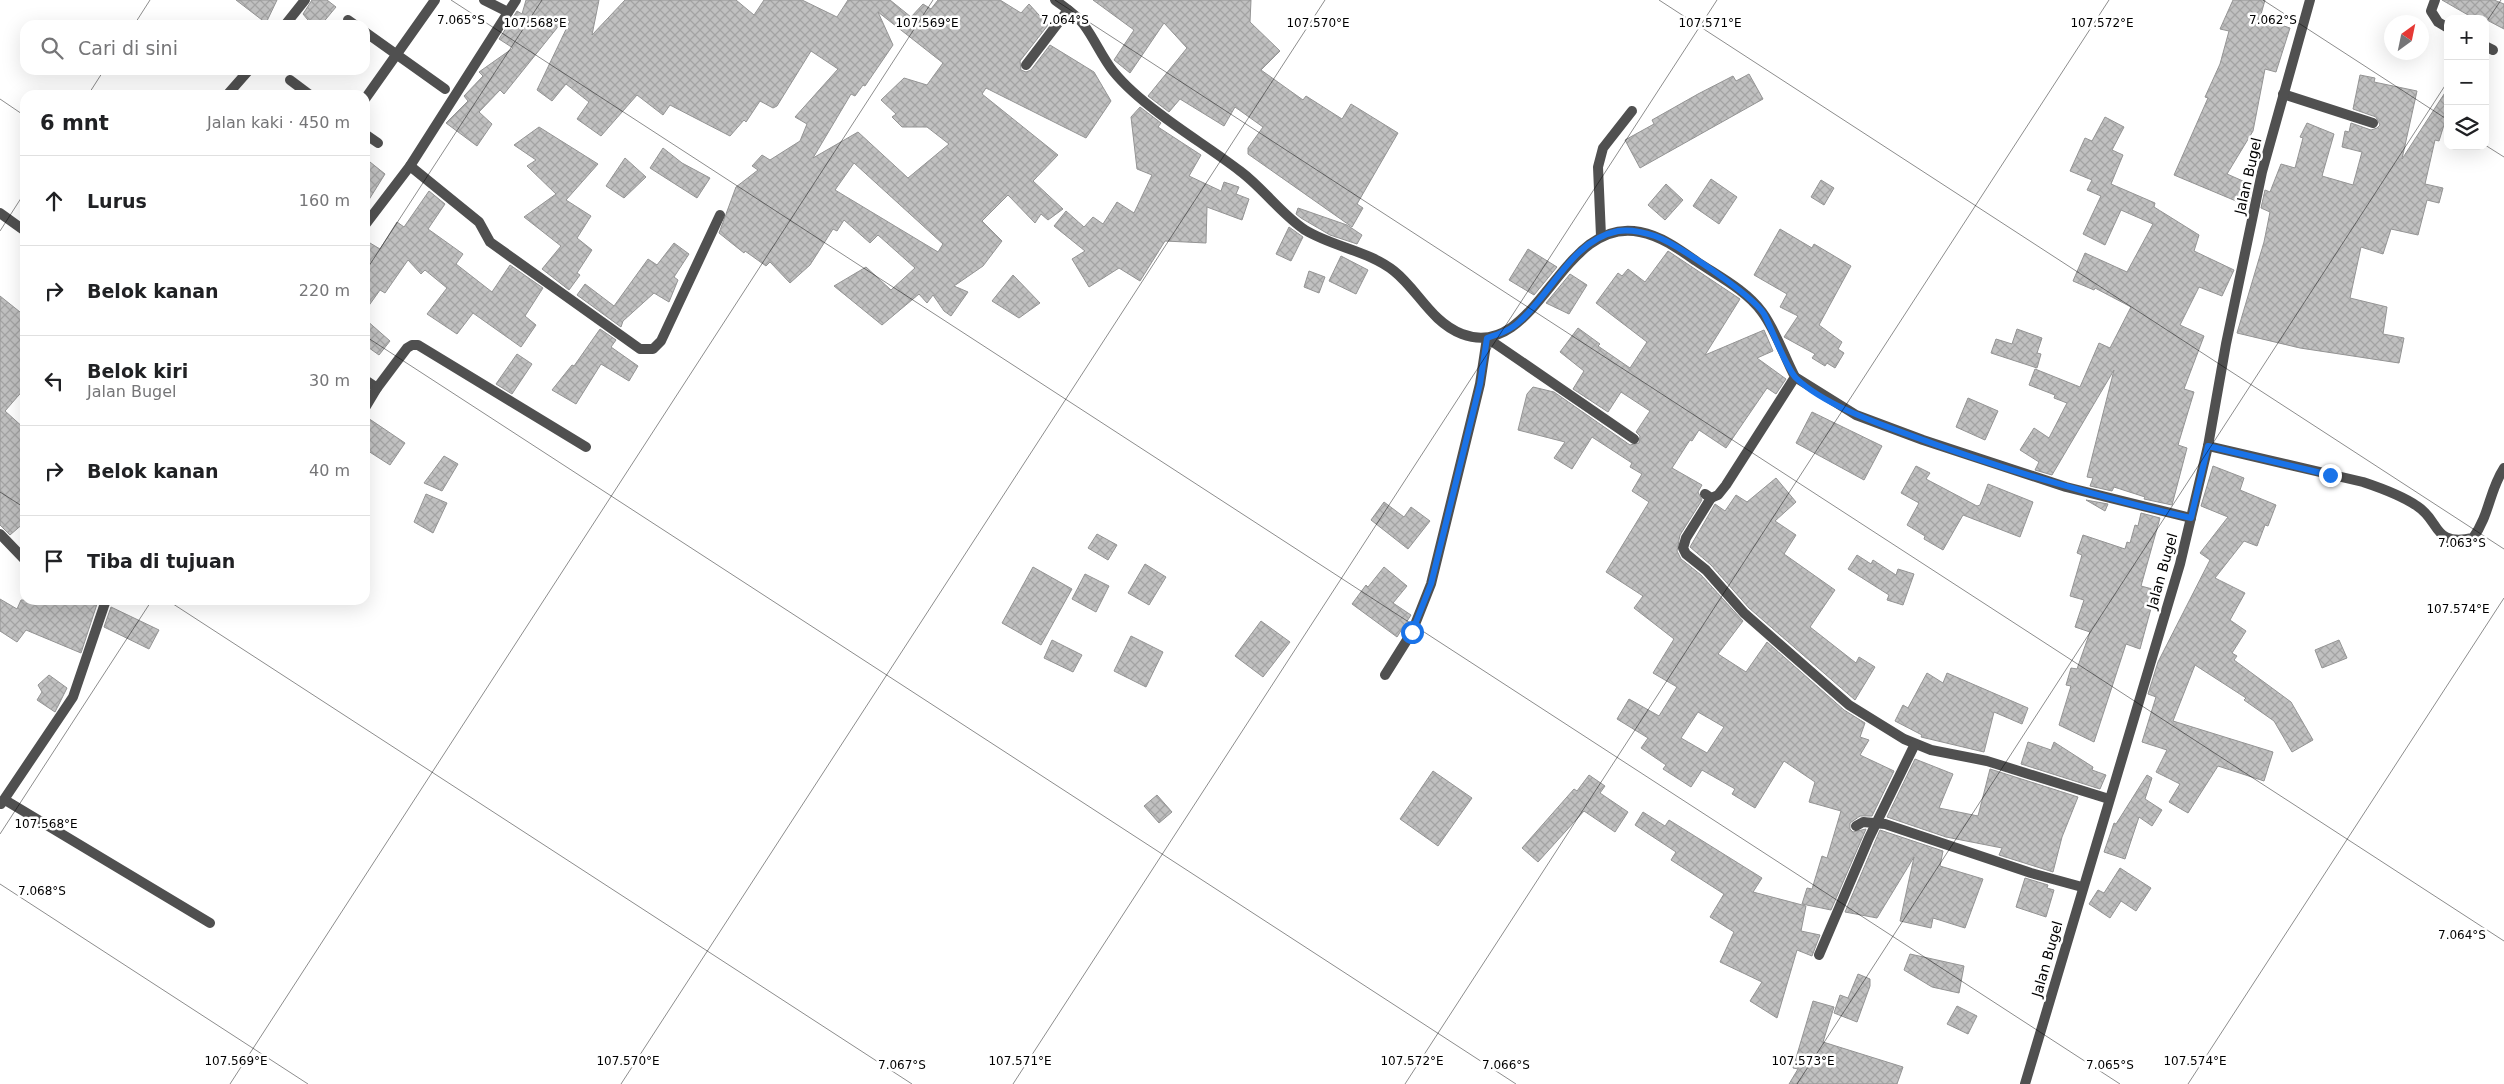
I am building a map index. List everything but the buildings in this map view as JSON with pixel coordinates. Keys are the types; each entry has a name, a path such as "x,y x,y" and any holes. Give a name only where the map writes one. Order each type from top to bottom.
{"street":[{"path":"289,20 305,0"},
{"path":"370,92 434,0"},
{"path":"484,0 508,12"},
{"path":"370,218 410,166 516,0"},
{"path":"1054,0 1083,23 1114,73 1158,113 1240,171 1304,229 1336,245 1378,261 1395,272 1423,305 1445,324 1462,334 1487,338 1634,439"},
{"name":"Jalan Bugel","path":"2025,1084 2082,887 2180,564 2208,446 2226,344 2262,172 2310,0"},
{"path":"2435,0 2431,11 2438,22 2444,26"},
{"path":"1026,65 1068,10"},
{"path":"370,36 446,89"},
{"path":"231,90 245,75"},
{"path":"290,80 303,90"},
{"path":"2283,94 2374,123"},
{"path":"1601,236 1598,167 1603,148 1632,111"},
{"path":"370,137 378,143"},
{"path":"410,166 479,222 490,242 640,349 653,349 661,341 720,215"},
{"path":"0,213 20,227"},
{"path":"1487,338 1504,332 1521,321 1578,254 1601,236 1619,231 1638,231 1657,237 1684,253 1750,299 1763,313 1795,377 1856,415 1923,440 2066,487 2191,518"},
{"path":"1385,675 1412,632 1431,584 1480,384 1487,338"},
{"path":"370,400 407,348 412,345 418,345 586,447"},
{"path":"1795,377 1718,495 1708,496 1686,538 1683,548 1686,554 1706,570 1744,613 1849,705 1915,744 1931,750 1987,761 2109,799"},
{"path":"370,383 377,388"},
{"path":"2208,446 2363,482 2418,506 2440,535 2458,541 2472,538 2484,522 2498,478 2504,468"},
{"path":"0,534 20,555"},
{"path":"104,605 73,697 3,802 210,923"},
{"path":"1819,955 1844,893 1915,744"},
{"path":"1856,826 1863,822 1878,823 1908,830 2031,873 2082,887"}],"route":[{"path":"1412,632 1431,584 1480,384 1487,338 1504,332 1521,321 1578,254 1601,236 1619,231 1638,231 1657,237 1684,253 1750,299 1763,313 1795,377 1822,396 1856,415 2009,470 2130,504 2191,518 2208,446 2330,475"}]}
